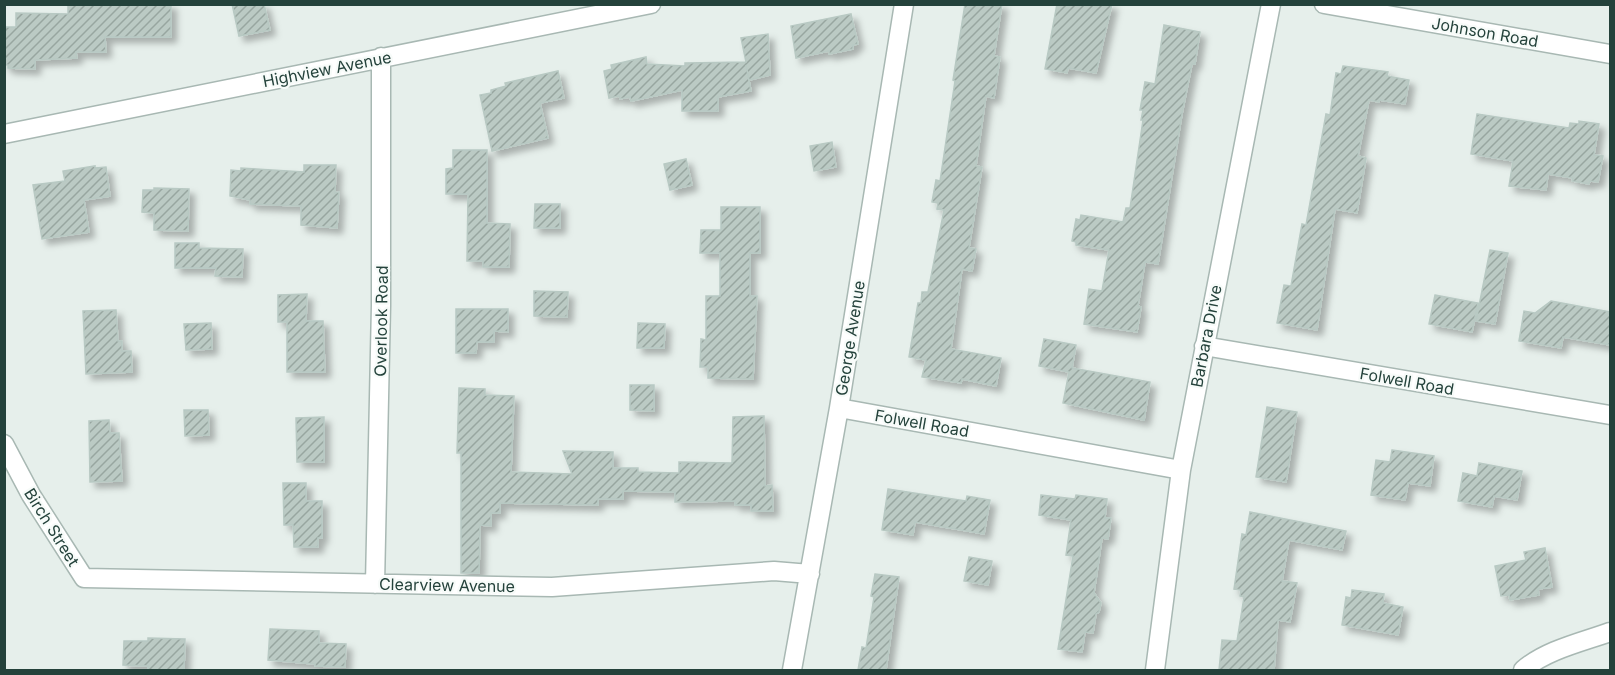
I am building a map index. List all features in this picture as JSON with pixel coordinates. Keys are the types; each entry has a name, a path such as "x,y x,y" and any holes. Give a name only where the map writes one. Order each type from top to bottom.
{"street":[{"name":"Highview Avenue","path":"4,134 651,4"},
{"name":"George Avenue","path":"792,670 839,408 904,4"},
{"name":"Barbara Drive","path":"1155,670 1181,470 1271,4"},
{"name":"Johnson Road","path":"1324,4 1611,54"},
{"name":"Overlook Road","path":"375,585 381,305 381,57"},
{"name":"Folwell Road","path":"1204,346 1611,415"},
{"name":"Folwell Road","path":"839,408 1181,470"},
{"name":"Birch Street","path":"4,444 31,495 84,578"},
{"name":"Clearview Avenue","path":"84,578 375,585 552,586 774,571 810,574"},
{"path":"1523,670 1533,662 1572,645 1611,632"}],"building":[{"path":"68,4 171,4 171,37 105,37 106,52 76,52 77,58 35,60 35,69 8,68 8,65 4,65 4,27 16,27 16,13 68,14"},
{"path":"232,4 264,4 270,30 239,36"},
{"path":"965,4 1002,4 994,56 1000,57 994,98 986,96 976,166 982,167 969,248 976,249 972,271 962,269 951,349 1001,358 996,386 962,379 961,383 922,377 926,360 909,357 918,303 921,303 922,292 928,292 944,210 937,209 938,203 932,202 936,180 940,181"},
{"path":"1057,4 1112,4 1096,73 1068,68 1067,73 1045,69"},
{"path":"851,14 858,44 853,45 853,49 796,58 791,26"},
{"path":"1164,25 1200,32 1195,64 1192,64 1182,114 1158,264 1145,262 1138,306 1141,307 1137,332 1084,324 1089,289 1102,291 1109,250 1076,245 1076,242 1072,241 1076,219 1080,220 1081,215 1123,222 1126,208 1130,208 1143,120 1141,120 1143,110 1140,110 1145,82 1155,84"},
{"path":"768,34 770,75 749,80 746,65 751,91 718,97 718,111 682,111 682,90 631,101 630,97 609,98 604,71 612,69 611,65 646,57 647,64 685,66 685,63 746,62 741,38"},
{"path":"1343,66 1388,72 1387,76 1409,80 1405,104 1369,100 1358,156 1366,158 1357,213 1335,209 1317,330 1277,323 1284,285 1291,286 1302,224 1306,225 1326,114 1330,115 1336,73 1341,74"},
{"path":"558,71 564,98 540,103 548,138 492,151 480,95 506,86 505,83"},
{"path":"1477,114 1569,128 1570,123 1579,124 1579,121 1599,124 1594,155 1603,156 1598,182 1590,181 1589,184 1572,181 1573,178 1548,174 1546,190 1509,186 1513,161 1471,154"},
{"path":"832,142 836,167 814,171 810,146"},
{"path":"453,150 487,150 487,223 510,224 509,267 483,267 483,261 467,261 468,194 446,194 446,169 453,168"},
{"path":"686,159 692,185 670,190 664,164"},
{"path":"304,165 336,165 335,193 339,192 337,228 301,225 301,206 250,204 250,200 230,196 231,170 241,171 241,168 304,172"},
{"path":"95,166 95,168 106,167 110,196 84,200 89,232 42,239 33,185 65,181 63,171"},
{"path":"154,188 189,189 188,231 154,230 154,213 142,212 143,190 154,190"},
{"path":"535,204 560,204 560,228 534,228"},
{"path":"721,207 760,207 760,253 750,253 750,296 757,296 753,379 708,378 708,367 700,367 701,339 706,340 706,296 720,296 720,253 700,253 701,230 721,230"},
{"path":"175,243 199,243 199,248 243,249 242,277 215,276 216,268 175,268"},
{"path":"1490,250 1508,253 1495,324 1476,321"},
{"path":"534,291 568,292 567,317 534,316"},
{"path":"307,294 306,321 323,321 325,372 287,372 287,322 278,322 278,295"},
{"path":"1435,295 1478,303 1472,332 1429,324"},
{"path":"1551,301 1611,312 1611,345 1563,337 1561,348 1519,341 1524,311 1535,313"},
{"path":"456,309 508,309 508,332 494,331 494,342 477,342 476,353 456,353"},
{"path":"116,310 118,341 122,341 122,351 131,351 132,372 86,374 83,311"},
{"path":"211,323 212,349 186,350 184,324"},
{"path":"638,323 665,324 664,348 637,348"},
{"path":"1044,339 1076,345 1072,368 1150,382 1144,420 1063,403 1069,372 1039,366"},
{"path":"630,385 654,385 654,411 630,410"},
{"path":"459,388 485,389 485,395 514,396 511,472 572,474 563,451 613,452 613,468 638,468 638,472 679,473 679,462 732,463 733,417 764,416 765,486 772,485 773,511 751,511 751,505 735,505 735,501 675,502 675,492 623,491 623,499 598,499 598,505 500,503 500,513 491,513 491,526 480,525 479,573 461,573 461,453 457,453"},
{"path":"1267,407 1297,412 1286,482 1256,477"},
{"path":"184,410 208,410 209,435 185,436"},
{"path":"324,417 324,462 297,462 296,418"},
{"path":"109,420 110,433 119,433 122,481 90,482 89,421"},
{"path":"1392,450 1434,456 1430,486 1408,483 1405,500 1371,495 1376,460 1390,462"},
{"path":"1479,463 1522,471 1517,500 1494,496 1492,507 1458,501 1463,473 1477,476"},
{"path":"283,483 306,483 306,501 322,501 322,538 318,538 318,547 294,547 293,525 284,525"},
{"path":"888,489 966,501 967,496 990,500 984,534 915,522 913,535 882,530"},
{"path":"1041,495 1075,499 1076,495 1107,499 1105,518 1111,518 1108,539 1102,538 1094,593 1101,603 1099,612 1096,614 1093,633 1085,632 1082,652 1058,649 1073,556 1066,555 1071,520 1039,515"},
{"path":"1250,512 1346,531 1342,550 1289,540 1282,581 1297,583 1290,622 1278,620 1274,670 1219,670 1222,640 1237,641 1244,597 1240,596 1241,590 1234,589 1242,534 1246,535"},
{"path":"1545,548 1552,587 1538,589 1539,595 1510,600 1509,595 1501,596 1495,566 1526,560 1524,552"},
{"path":"969,557 992,561 988,585 964,581"},
{"path":"875,574 899,577 886,670 858,670 862,647 866,648"},
{"path":"1352,590 1384,594 1383,603 1403,607 1398,635 1342,625 1346,597 1351,598"},
{"path":"270,629 319,631 319,643 346,644 345,667 268,660"},
{"path":"148,638 185,639 184,670 148,670 148,666 123,665 124,641 148,641"}]}
